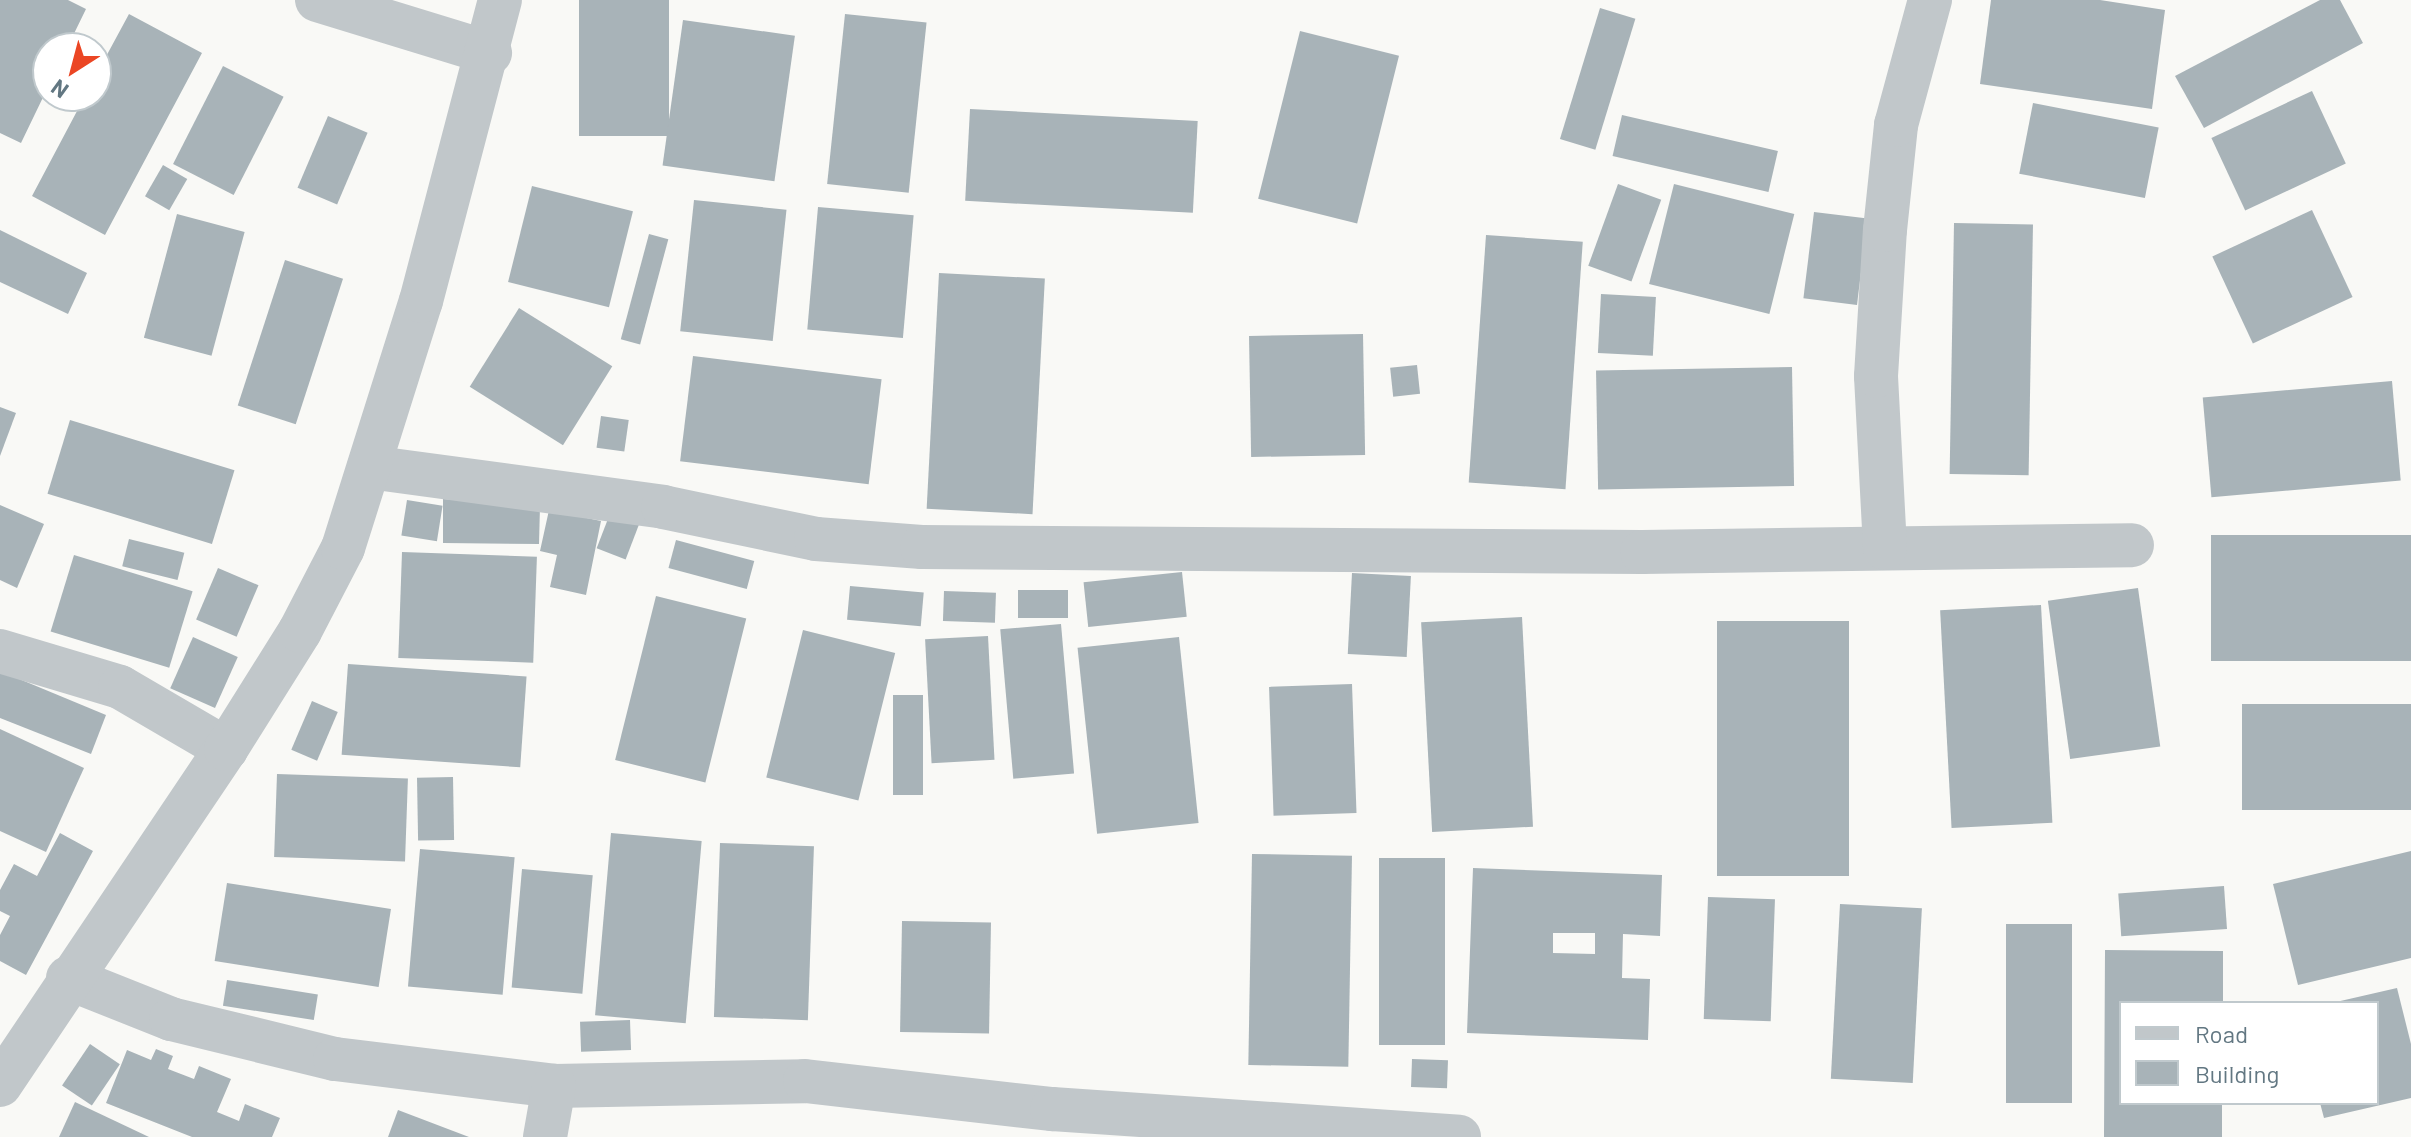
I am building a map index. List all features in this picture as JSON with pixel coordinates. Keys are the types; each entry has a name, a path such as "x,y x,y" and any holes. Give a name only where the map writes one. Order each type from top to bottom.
{"street":[{"path":"317,0 490,53"},
{"path":"0,1085 68,978 226,749 300,631 343,548 490,53 500,0"},
{"path":"1885,548 1876,376 1885,230 1896,125 1930,0"},
{"path":"369,467 663,507 816,539 922,547 1885,548 2132,545"},
{"path":"0,651 120,687 226,749"},
{"path":"68,978 171,1019 335,1059 554,1086 805,1081 1052,1109 1459,1137"},
{"path":"545,1137 554,1086"}],"building":[{"path":"0,0 68,0 86,9 75,32 32,32 32,112 36,112 21,143 0,133"},
{"path":"579,0 669,0 669,136 579,136"},
{"path":"1991,0 2100,0 2165,10 2152,109 1980,84"},
{"path":"2320,0 2340,0 2363,43 2204,128 2175,76"},
{"path":"1600,8 1635,19 1595,150 1560,139"},
{"path":"129,14 202,53 105,235 32,196 77,112 112,112 112,45"},
{"path":"845,14 927,23 909,193 827,184"},
{"path":"683,20 795,36 774,181 663,166"},
{"path":"1300,31 1399,56 1357,224 1258,199"},
{"path":"223,66 284,97 234,195 173,164"},
{"path":"2312,91 2346,164 2245,210 2211,138"},
{"path":"2033,103 2159,127 2145,198 2019,174"},
{"path":"970,109 1198,121 1193,213 965,201"},
{"path":"1622,115 1778,151 1768,192 1613,156"},
{"path":"328,116 368,133 337,205 298,188"},
{"path":"163,165 187,179 169,210 145,196"},
{"path":"1618,184 1661,200 1631,281 1588,266"},
{"path":"1674,184 1794,214 1769,314 1649,284"},
{"path":"532,186 633,211 609,307 508,282"},
{"path":"694,200 786,210 773,341 680,331"},
{"path":"818,207 914,215 903,338 807,330"},
{"path":"2312,210 2353,297 2253,343 2212,256"},
{"path":"1814,212 1868,219 1857,305 1803,298"},
{"path":"177,214 245,232 211,356 144,338"},
{"path":"1954,223 2033,224 2029,475 1950,474"},
{"path":"0,230 87,273 68,314 0,282"},
{"path":"649,234 668,239 640,344 621,339"},
{"path":"1486,235 1583,242 1565,489 1469,482"},
{"path":"285,260 343,279 296,424 238,406"},
{"path":"939,273 1045,279 1033,514 927,509"},
{"path":"1601,294 1656,297 1653,356 1598,353"},
{"path":"519,308 612,366 563,445 470,387"},
{"path":"1363,334 1365,455 1251,457 1249,336"},
{"path":"693,356 882,379 869,484 680,461"},
{"path":"1417,365 1420,394 1393,397 1390,368"},
{"path":"1792,367 1794,486 1598,489 1596,370"},
{"path":"2392,381 2401,481 2211,497 2203,398"},
{"path":"0,407 16,413 0,456"},
{"path":"601,416 629,420 624,452 597,448"},
{"path":"70,420 234,470 212,544 47,494"},
{"path":"443,499 540,506 539,544 443,543"},
{"path":"407,500 443,506 437,541 401,536"},
{"path":"0,505 44,524 17,588 0,580"},
{"path":"549,510 601,521 586,595 550,587 557,555 540,551"},
{"path":"611,511 640,522 626,559 597,548"},
{"path":"2211,535 2411,535 2411,661 2211,661"},
{"path":"129,539 184,553 178,580 122,566"},
{"path":"676,540 754,561 747,589 668,568"},
{"path":"402,552 537,557 533,663 398,658"},
{"path":"74,555 193,591 169,668 51,632"},
{"path":"218,568 259,585 237,637 196,620"},
{"path":"1182,572 1187,617 1088,627 1084,582"},
{"path":"1352,573 1411,576 1407,657 1348,654"},
{"path":"850,586 924,592 921,626 847,620"},
{"path":"2138,588 2160,746 2070,759 2048,601"},
{"path":"1018,590 1068,590 1068,618 1018,618"},
{"path":"944,591 996,593 995,623 943,621"},
{"path":"656,596 746,618 705,782 615,760"},
{"path":"2041,605 2052,823 1952,828 1940,610"},
{"path":"1522,617 1533,827 1432,832 1421,622"},
{"path":"1717,621 1849,621 1849,876 1717,876"},
{"path":"1061,624 1074,773 1013,779 1000,629"},
{"path":"803,630 895,653 858,800 766,777"},
{"path":"988,636 994,760 932,763 925,639"},
{"path":"193,637 238,657 215,708 170,688"},
{"path":"1179,637 1199,823 1097,834 1078,648"},
{"path":"348,664 527,676 520,767 342,755"},
{"path":"0,671 106,715 91,754 0,718"},
{"path":"1352,684 1357,813 1274,816 1269,687"},
{"path":"893,695 923,695 923,795 893,795"},
{"path":"312,701 338,712 317,761 291,750"},
{"path":"2242,704 2411,704 2411,810 2242,810"},
{"path":"0,729 84,768 46,852 0,831"},
{"path":"277,774 408,779 405,862 274,857"},
{"path":"453,777 454,840 418,841 417,778"},
{"path":"60,833 93,851 26,975 0,961 0,935 10,916 0,911 0,890 14,864 37,876"},
{"path":"611,833 702,841 686,1023 595,1015"},
{"path":"720,843 814,846 808,1020 714,1017"},
{"path":"420,849 515,857 503,995 408,986"},
{"path":"2411,851 2411,958 2298,985 2273,884"},
{"path":"1252,854 1352,856 1348,1067 1248,1065"},
{"path":"1379,858 1445,858 1445,1045 1379,1045"},
{"path":"1473,868 1662,875 1660,936 1623,934 1622,978 1650,979 1648,1040 1467,1033","holes":["1553,933 1595,933 1595,954 1553,953"]},
{"path":"522,869 593,875 582,994 512,988"},
{"path":"227,883 391,909 379,987 215,961"},
{"path":"2224,886 2227,929 2121,936 2118,893"},
{"path":"1708,897 1775,899 1771,1021 1704,1019"},
{"path":"1840,904 1922,908 1913,1083 1831,1079"},
{"path":"902,921 991,923 989,1034 900,1032"},
{"path":"2006,924 2072,924 2072,1103 2006,1103"},
{"path":"2105,950 2223,951 2223,1001 2119,1001 2119,1105 2222,1105 2222,1137 2104,1137"},
{"path":"227,980 318,994 314,1020 223,1006"},
{"path":"2397,988 2411,1044 2411,1098 2324,1118 2321,1105 2379,1105 2379,1001 2340,1001"},
{"path":"630,1020 631,1050 581,1052 580,1022"},
{"path":"90,1044 120,1064 92,1106 62,1085"},
{"path":"156,1049 173,1056 168,1069 194,1079 199,1066 231,1079 217,1112 239,1121 245,1104 280,1118 272,1137 192,1137 106,1103 127,1050 151,1060"},
{"path":"1412,1059 1448,1060 1447,1088 1411,1087"},
{"path":"75,1102 149,1137 59,1137"},
{"path":"398,1110 469,1137 388,1137"}]}
